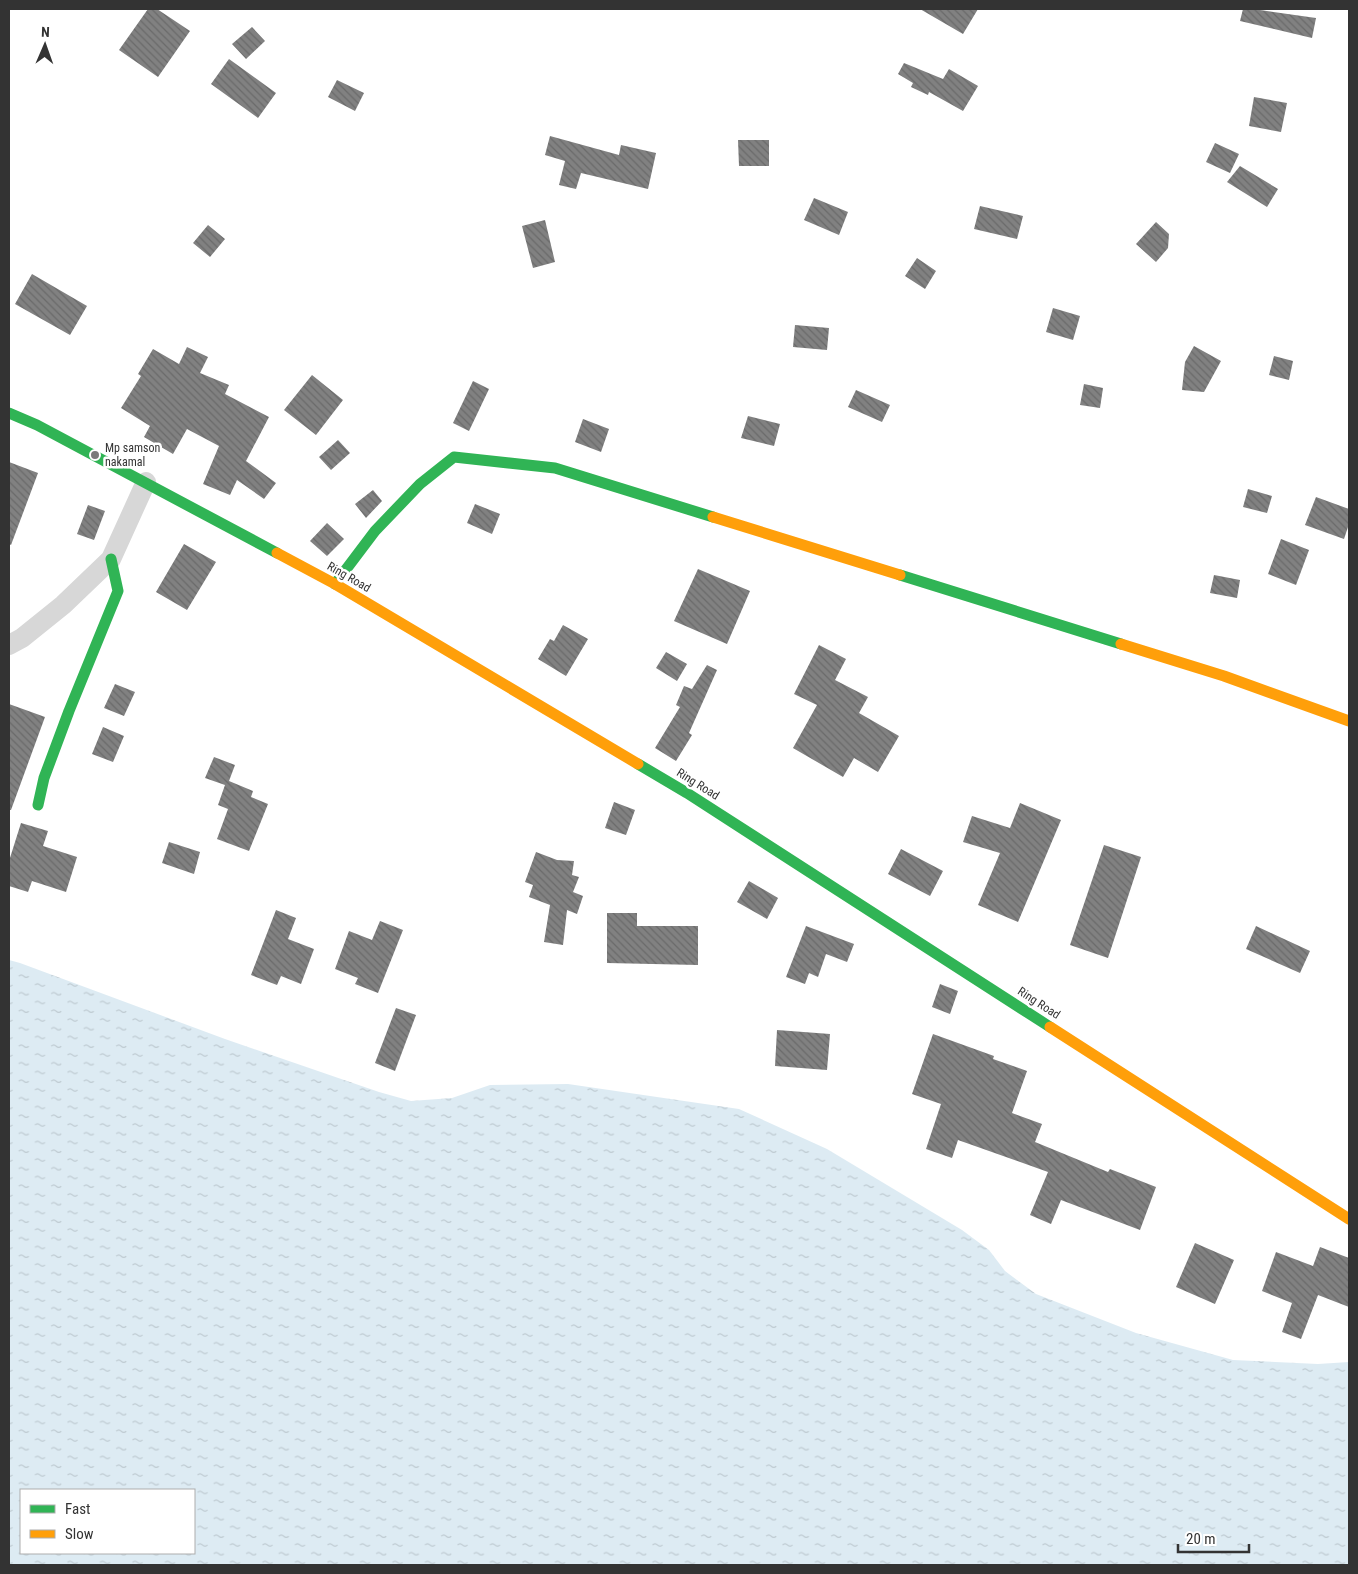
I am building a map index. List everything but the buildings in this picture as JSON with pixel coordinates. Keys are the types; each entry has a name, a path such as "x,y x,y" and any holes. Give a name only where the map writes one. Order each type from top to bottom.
{"main road":[{"name":"Ring Road","path":"9,413 37,425 146,482 335,584 687,793 1349,1219"},
{"path":"335,584 375,531 420,484 454,458 555,468 1224,676 1349,721"},
{"path":"38,805 44,778 66,719 118,591 111,559"}],"street":[{"path":"9,645 22,638 62,606 111,559 146,482"}],"water":[{"path":"9,960 225,1039 379,1092 411,1101 452,1098 490,1085 568,1084 739,1109 827,1149 962,1230 989,1250 1005,1271 1036,1294 1136,1333 1233,1360 1318,1364 1349,1362 1349,1565 9,1565"}],"traffic: fast":[{"path":"9,413 37,425 277,553"},
{"path":"335,584 375,531 420,484 454,457 555,468 713,517"},
{"path":"38,805 44,778 69,711 118,591 111,559"},
{"path":"900,575 1121,644"},
{"path":"638,764 687,793 1050,1027"}],"traffic: slow":[{"path":"713,517 900,575"},
{"path":"277,553 335,584 638,764"},
{"path":"1121,644 1224,676 1349,721"},
{"path":"1050,1027 1349,1219"}],"place":[{"name":"Mp samson nakamal","path":"95,455"}]}
